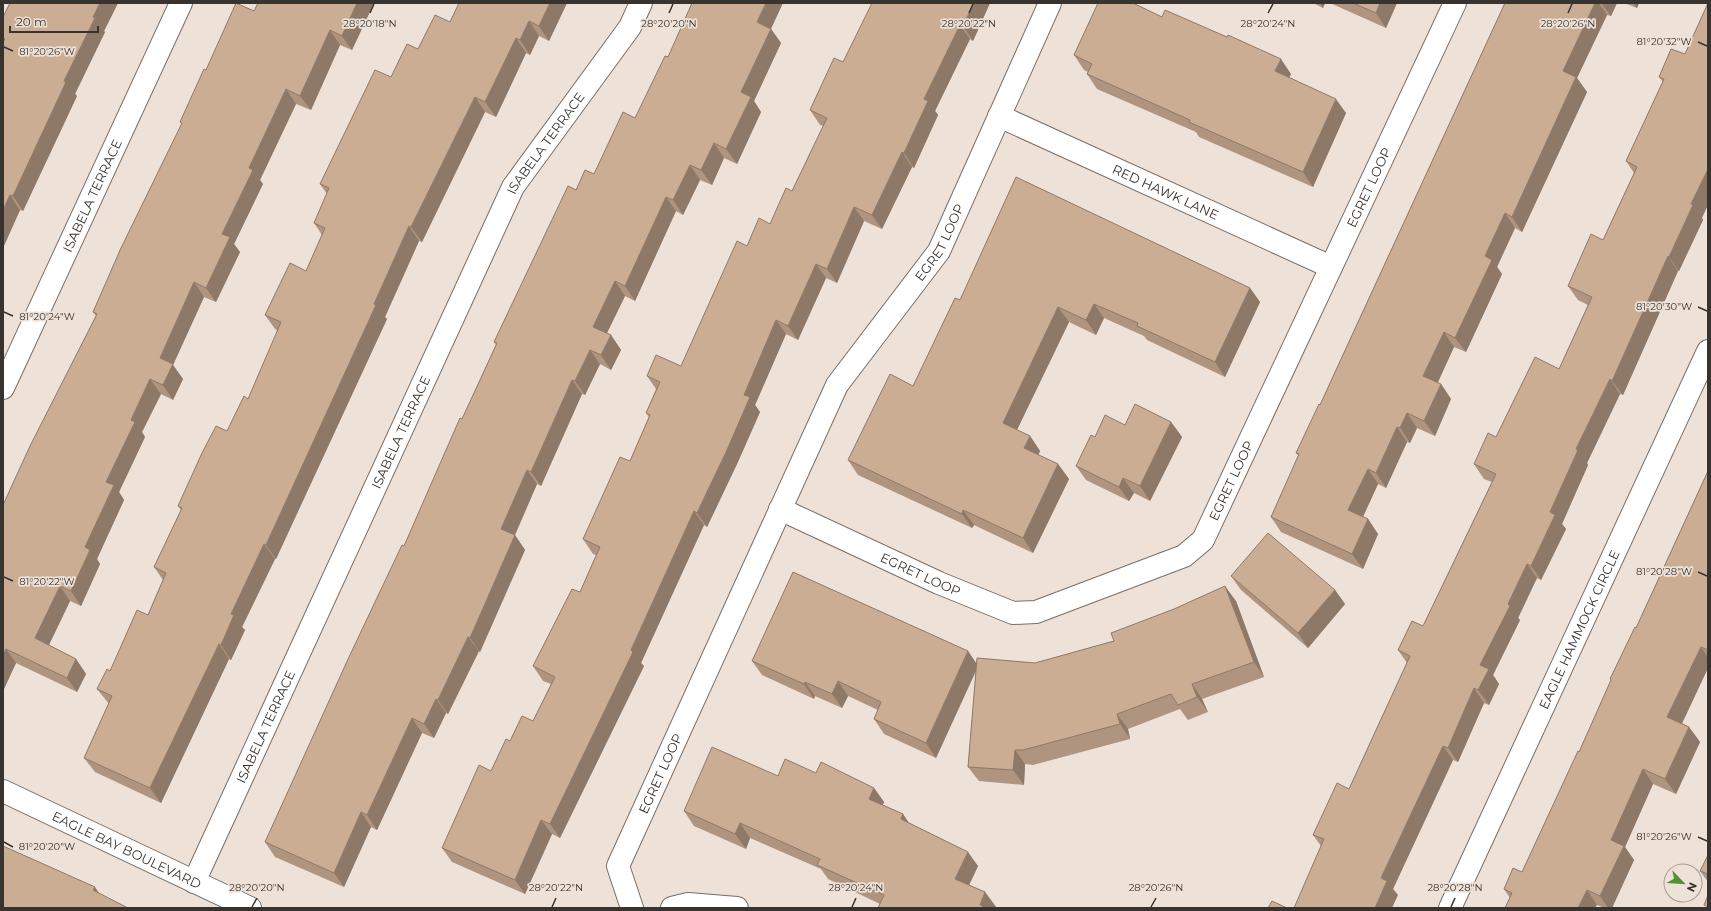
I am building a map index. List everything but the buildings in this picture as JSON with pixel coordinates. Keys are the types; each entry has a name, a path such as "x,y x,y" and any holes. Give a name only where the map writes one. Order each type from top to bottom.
{"street":[{"name":"ISABELA TERRACE","path":"3,388 181,3"},
{"name":"ISABELA TERRACE","path":"194,882 513,187 630,27 641,3"},
{"name":"EGRET LOOP","path":"632,908 618,866 837,385 939,251 1050,3"},
{"name":"EGRET LOOP","path":"780,509 939,583 1013,613 1036,612 1184,556 1203,540 1455,3"},
{"name":"RED HAWK LANE","path":"999,116 1331,267"},
{"name":"EAGLE HAMMOCK CIRCLE","path":"1450,908 1708,351"},
{"name":"EAGLE BAY BOULEVARD","path":"3,791 250,908"},
{"path":"672,908 688,904 737,908"}]}
